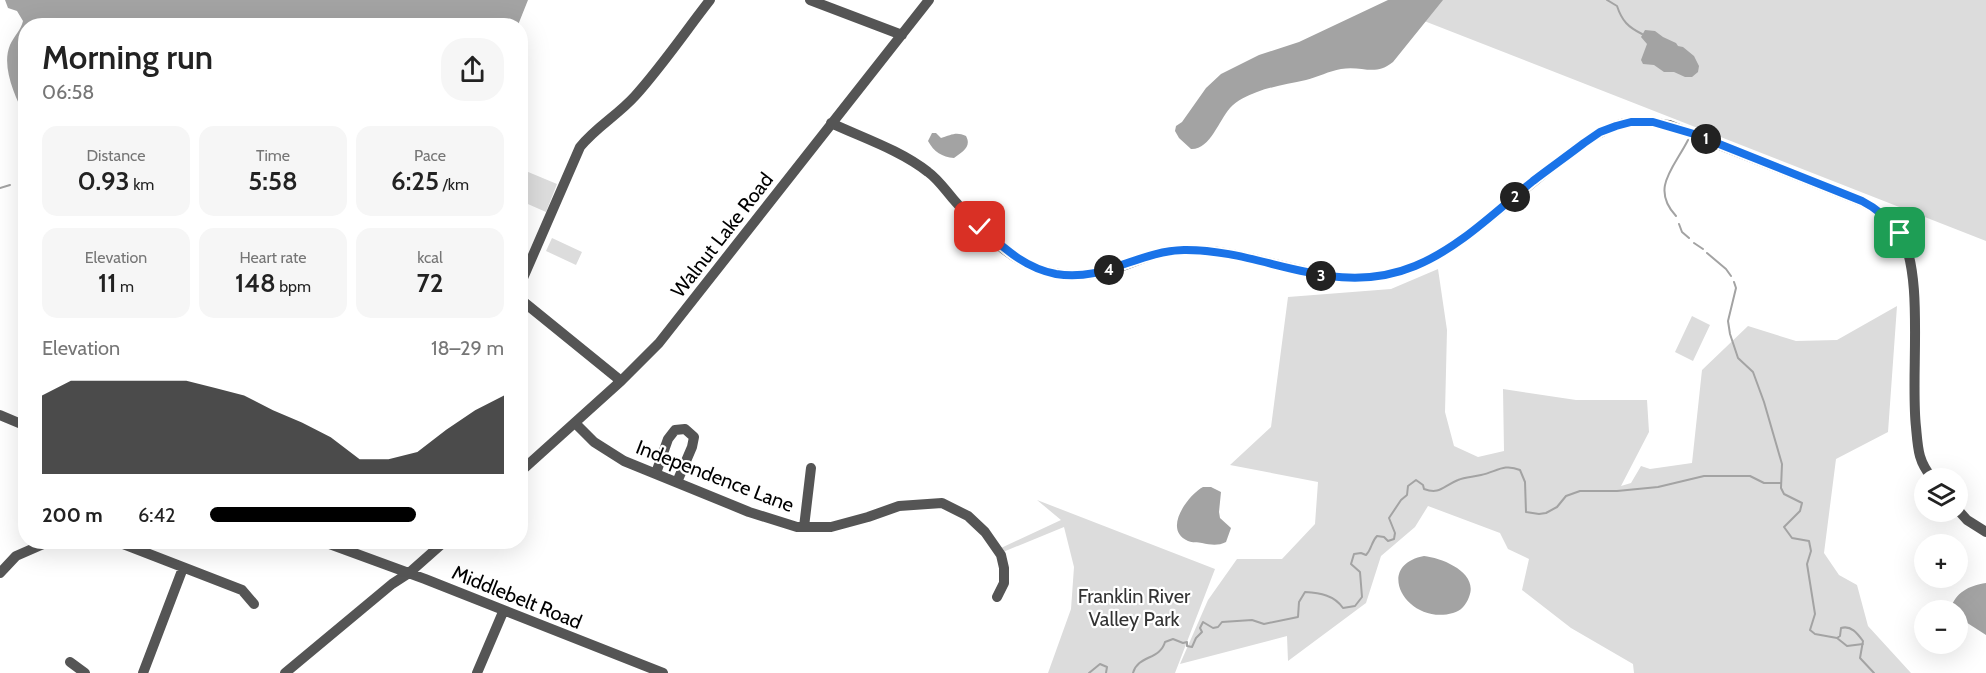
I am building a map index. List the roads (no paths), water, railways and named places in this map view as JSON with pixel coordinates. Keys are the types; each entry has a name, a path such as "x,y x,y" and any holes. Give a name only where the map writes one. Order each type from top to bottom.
{"street":[{"path":"528,267 580,147 588,137 637,94 710,0"},
{"path":"810,0 902,36"},
{"name":"Walnut Lake Road","path":"528,465 621,381 659,343 929,0"},
{"path":"831,123 910,160 930,173 961,208 996,241 1016,258 1042,270 1056,274 1088,275 1111,270 1164,251 1199,250 1247,258 1316,275 1357,278 1416,266 1436,255 1478,226 1600,132 1631,122 1653,122 1685,131 1862,201 1876,209 1900,233 1907,248 1912,269 1913,386 1918,457 1925,468"},
{"path":"528,305 621,381"},
{"path":"0,415 18,423"},
{"name":"Independence Lane","path":"575,423 594,442 624,461 749,512 797,526 831,527 899,506 942,503 968,516 985,532 1001,555 1004,583 997,597"},
{"path":"656,473 668,440 675,430 685,429 693,437 692,447 677,482"},
{"path":"804,527 811,468"},
{"path":"1968,521 1986,532"},
{"path":"0,573 16,556 32,549"},
{"path":"136,549 242,590 254,604"},
{"name":"Middlebelt Road","path":"343,549 663,673"},
{"path":"285,673 436,549"},
{"path":"142,673 183,568"},
{"path":"477,673 503,612"},
{"path":"70,662 85,673"}],"waterway":[{"path":"1607,0 1617,6 1626,23 1642,34"},
{"path":"1676,216 1668,206 1665,187 1671,169 1688,140"},
{"path":"0,188 10,185"},
{"path":"1679,224 1682,232 1689,238"},
{"path":"1694,243 1703,249"},
{"path":"1707,253 1731,276"},
{"path":"1734,282 1736,288 1728,321 1730,334 1738,358 1753,372 1764,402 1782,464 1781,488 1784,494 1802,503 1800,511 1784,527 1792,538 1809,541 1811,551 1807,564 1815,614 1810,630 1815,634 1837,638 1840,636 1841,628 1853,630 1863,641 1860,658 1874,673"},
{"path":"1133,673 1139,663 1159,652 1165,642 1173,639 1183,643 1187,642 1187,646 1192,647 1202,632 1200,628 1203,622 1213,628 1218,627 1222,622 1252,620 1264,624 1298,617 1299,602 1305,592 1331,597 1343,608 1355,606 1362,597 1360,572 1351,564 1354,554 1366,555 1377,536 1384,537 1388,541 1394,539 1395,533 1389,518 1407,495 1408,486 1416,480 1423,485 1424,489 1434,491 1461,479 1509,467 1514,468 1520,470 1525,482 1526,512 1539,514 1557,507 1566,496 1580,491 1617,491 1658,487 1704,476 1750,476 1764,483 1781,483"},
{"path":"1837,638 1847,646 1863,644"},
{"path":"1089,673 1100,664 1107,667 1106,673"}],"park label":[{"name":"Franklin River Valley Park","path":"1134,608"}]}
